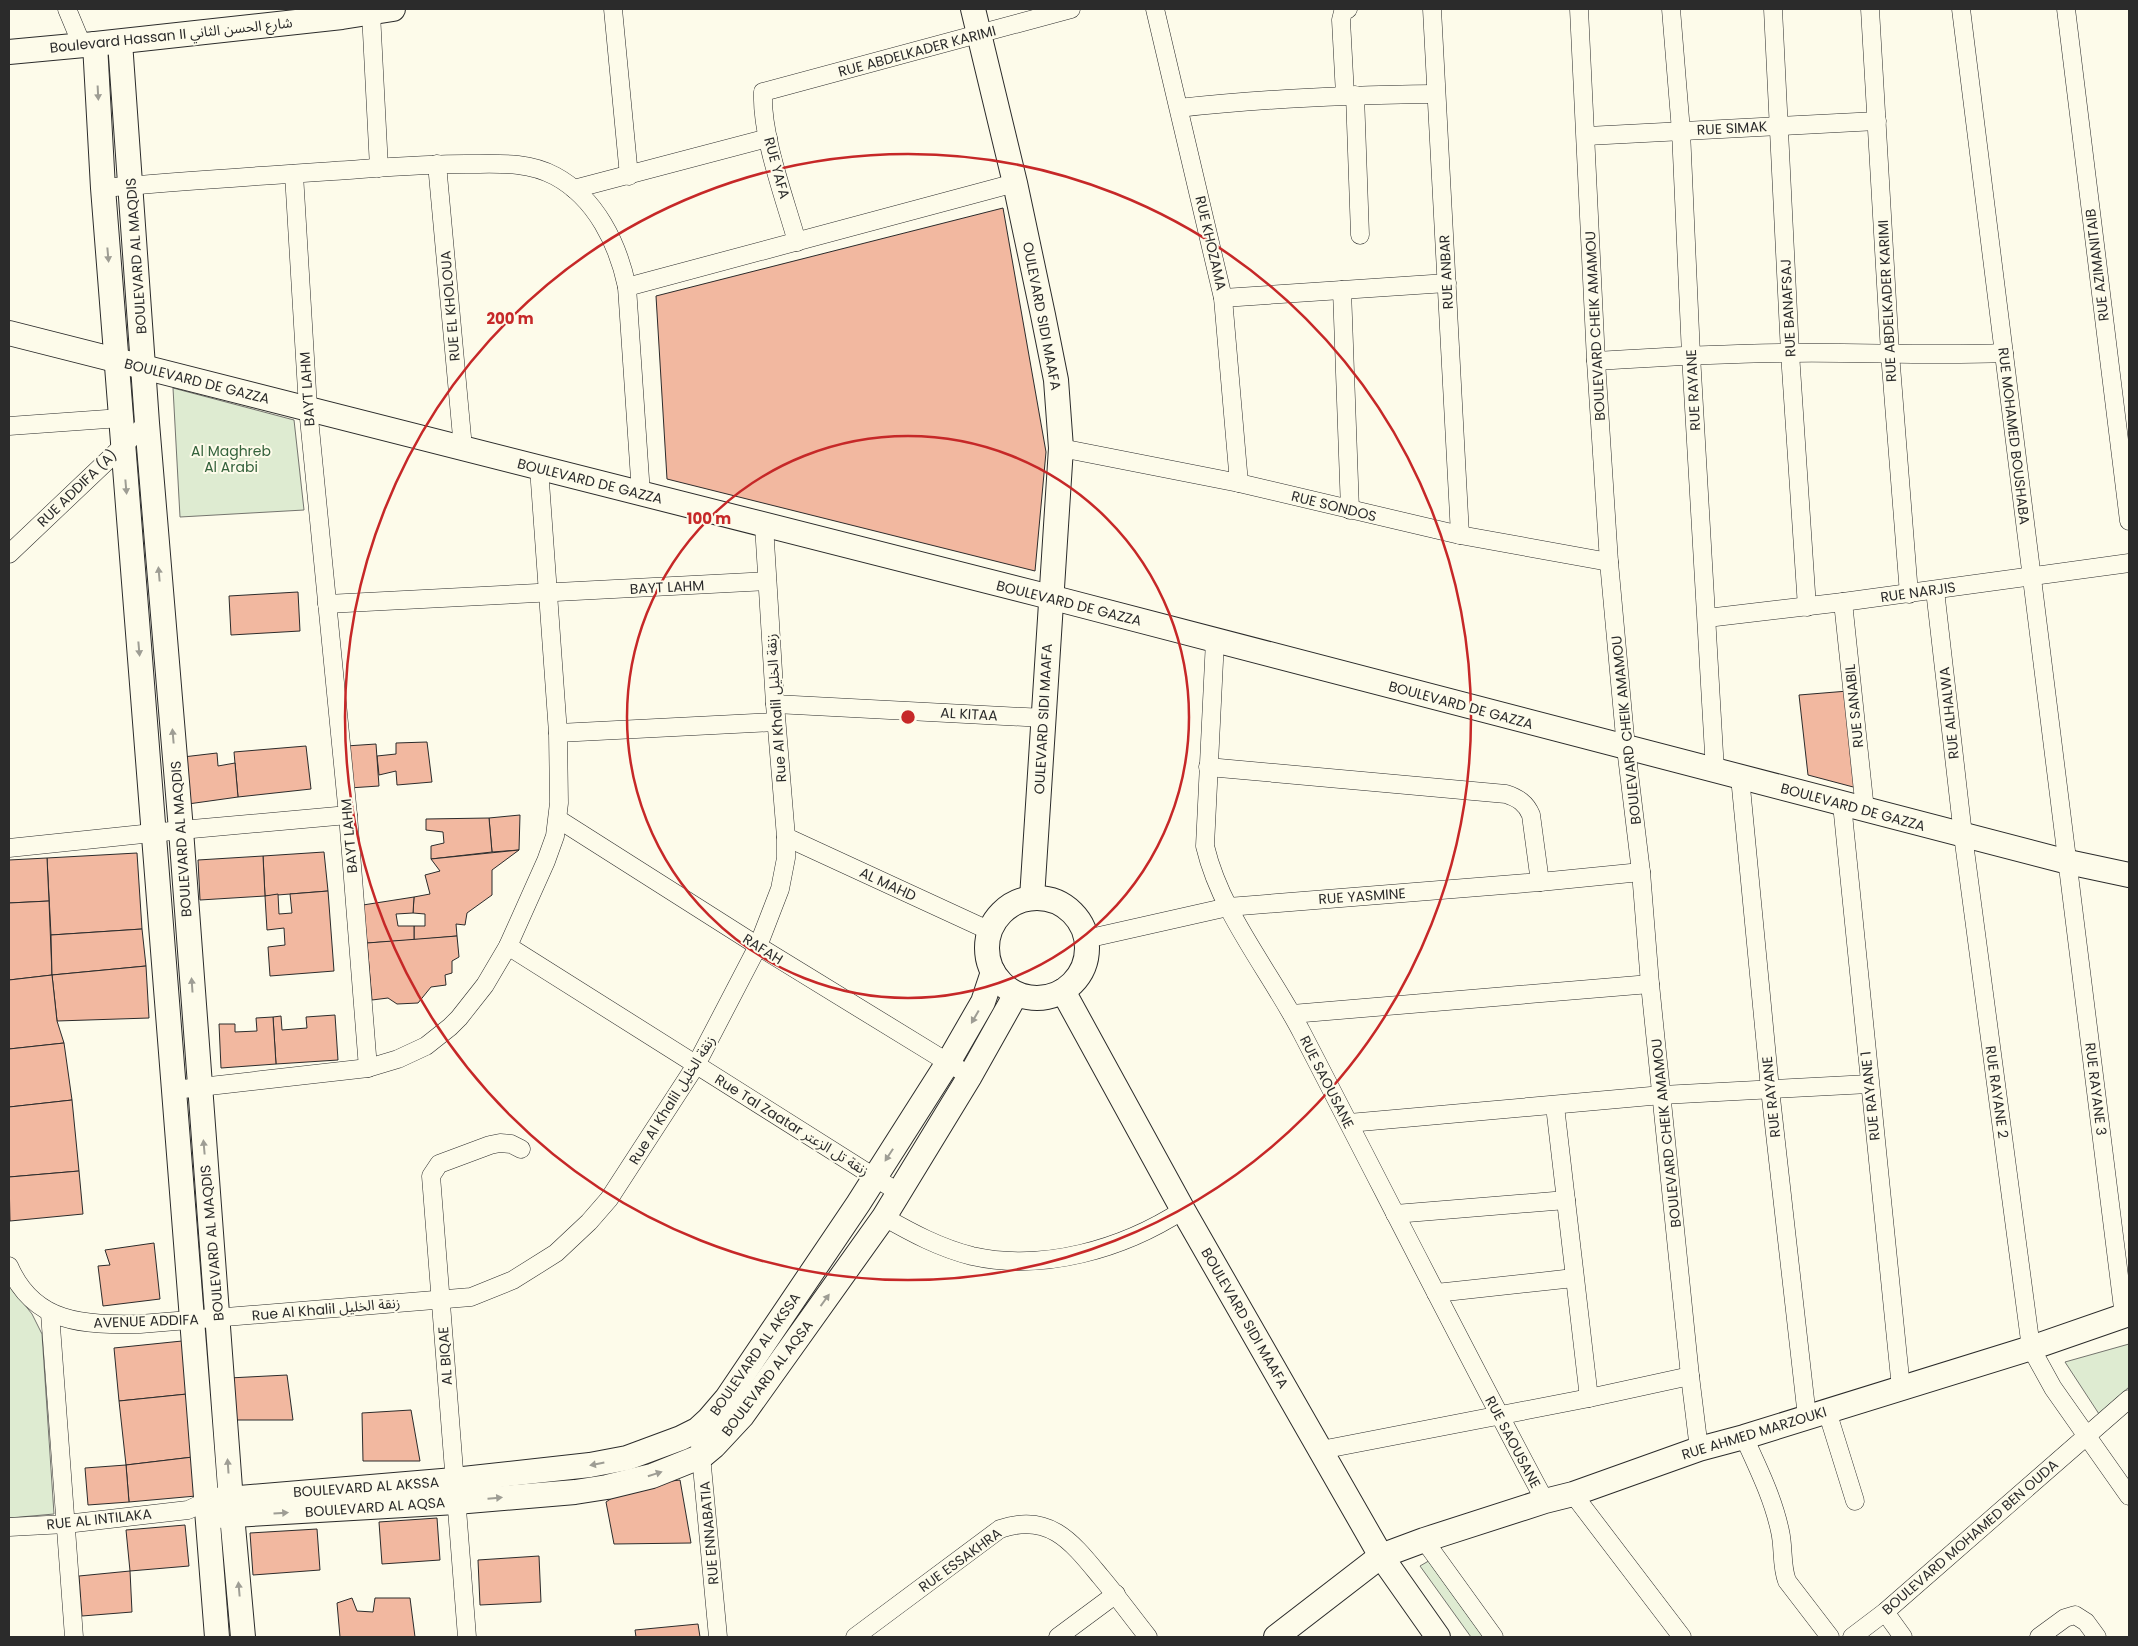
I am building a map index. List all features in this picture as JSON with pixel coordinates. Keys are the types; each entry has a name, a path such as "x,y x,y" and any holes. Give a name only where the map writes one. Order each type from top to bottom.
{"street":[{"path":"67,9 88,45"},
{"path":"613,9 629,176"},
{"name":"OULEVARD SIDI MAAFA","path":"973,9 1016,183 1056,380 1061,448 1032,898"},
{"name":"RUE ABDELKADER KARIMI","path":"763,92 1070,9"},
{"name":"RUE KHOZAMA","path":"1155,9 1223,298 1239,483"},
{"path":"1348,9 1343,12 1341,20 1350,95 1360,235"},
{"name":"RUE ANBAR","path":"1432,9 1460,535"},
{"name":"BOULEVARD CHEIK AMAMOU","path":"1580,9 1596,361 1608,562 1626,748 1641,872 1650,984 1690,1376 1699,1449"},
{"name":"RUE RAYANE","path":"1671,9 1681,131 1691,355 1715,771"},
{"name":"RUE BANAFSAJ","path":"1773,9 1790,353 1807,607"},
{"name":"RUE ABDELKADER KARIMI","path":"1870,9 1890,353 1909,594"},
{"name":"RUE MOHAMED BOUSHABA","path":"1961,9 2068,862"},
{"name":"RUE AZIMANITAIB","path":"2066,9 2129,521"},
{"path":"379,168 382,11"},
{"name":"Boulevard Hassan II شارع الحسن الثاني","path":"9,52 120,42 382,11"},
{"name":"BOULEVARD AL MAQDIS","path":"120,42 132,186 147,424 181,830 231,1506 243,1637"},
{"name":"BOULEVARD AL MAQDIS","path":"88,45 103,188 192,1320 200,1509 217,1637"},
{"name":"RUE YAFA","path":"763,92 768,138 798,242"},
{"path":"1179,108 1249,100 1350,95 1436,94"},
{"name":"RUE SIMAK","path":"1587,136 1877,121"},
{"path":"574,189 768,138"},
{"path":"103,188 436,164 513,164 530,166 556,176 574,189 594,212 607,230 620,258 627,287 641,494"},
{"name":"RUE EL KHOLOUA","path":"436,164 463,448"},
{"name":"BAYT LAHM","path":"294,174 308,408 348,815 368,1068"},
{"path":"627,287 1016,183"},
{"path":"1223,298 1447,283"},
{"path":"1342,290 1350,510"},
{"name":"BOULEVARD DE GAZZA","path":"9,333 1050,597 2068,862 2129,875"},
{"path":"1596,361 1691,355 1790,353 2004,353"},
{"path":"9,426 121,418"},
{"name":"RUE ADDIFA (A)","path":"9,554 147,424"},
{"name":"RUE SONDOS","path":"1061,448 1239,483 1460,535 1608,562"},
{"path":"174,1090 368,1068 426,1046 450,1027 485,985 508,946 546,861 555,836 558,819 558,733 540,468"},
{"name":"Rue Al Khalil زنقة الخليل","path":"218,1318 471,1297 513,1280 556,1253 571,1240 609,1199 696,1065 758,946 780,889 786,858 786,837 776,722 764,525"},
{"name":"RUE NARJIS","path":"1707,618 2032,578 2129,563"},
{"name":"BAYT LAHM","path":"328,604 767,581"},
{"name":"RUE ALHALWA","path":"1935,590 1963,835"},
{"name":"RUE SANABIL","path":"1843,602 1865,810"},
{"name":"RUE SAOUSANE","path":"1215,640 1205,846 1212,870 1228,907 1292,1014 1544,1501"},
{"name":"AL KITAA","path":"775,704 1044,718"},
{"path":"558,733 776,722"},
{"path":"1208,767 1506,794 1515,797 1528,807 1531,815 1540,882"},
{"name":"RUE RAYANE","path":"1740,777 1770,1089 1817,1414 1855,1501"},
{"name":"RUE RAYANE 1","path":"1842,804 1901,1388"},
{"path":"9,848 348,815"},
{"name":"RAFAH","path":"558,819 758,946 949,1061 970,1076"},
{"name":"RUE RAYANE 2","path":"1963,835 2031,1348"},
{"name":"AL MAHD","path":"786,837 990,931"},
{"name":"RUE RAYANE 3","path":"2068,862 2127,1315"},
{"name":"RUE YASMINE","path":"1086,939 1228,907 1641,872"},
{"path":"1032,898 1047,899 1067,908 1082,925 1087,948 1084,965 1076,980 1063,991 1043,998 1030,998 1016,994 1003,985 993,972 987,947 990,931 996,919 1006,909 1018,902 1032,898"},
{"name":"Rue Tal Zaatar زنقة تل الزعتر","path":"508,946 898,1192"},
{"name":"BOULEVARD AL AKSSA","path":"455,1491 606,1462 647,1452 697,1430 709,1419 727,1398 949,1061 984,1002 993,972"},
{"path":"1292,1014 1650,984"},
{"name":"BOULEVARD SIDI MAAFA","path":"1063,991 1183,1210 1381,1556 1430,1634"},
{"name":"BOULEVARD AL AQSA","path":"200,1509 455,1491 600,1488 652,1476 702,1456 742,1416 884,1217 970,1076 1016,994"},
{"path":"1348,1123 1662,1095 1869,1084"},
{"path":"1555,1106 1589,1398"},
{"name":"AL BIQAE","path":"467,1637 441,1300 430,1184 434,1169 439,1164 500,1143 511,1144 521,1149"},
{"path":"1395,1214 1566,1200"},
{"path":"884,1217 920,1237 954,1250 989,1259 1025,1260 1063,1257 1098,1249 1150,1230 1183,1210"},
{"name":"AVENUE ADDIFA","path":"9,1266 19,1287 27,1297 50,1313 91,1324 140,1324 218,1318"},
{"path":"1436,1293 1574,1278"},
{"path":"50,1313 74,1637"},
{"name":"RUE AHMED MARZOUKI","path":"1276,1637 1381,1556 1544,1501 1574,1494 1699,1449 1744,1437 2031,1348 2127,1315"},
{"path":"2031,1348 2053,1388 2129,1496"},
{"path":"1321,1450 1589,1398 1690,1376"},
{"name":"BOULEVARD MOHAMED BEN OUDA","path":"1852,1637 1885,1612 2129,1399"},
{"name":"RUE ENNABATIA","path":"697,1430 702,1456 718,1637"},
{"path":"1744,1437 1774,1506 1781,1534 1784,1572 1787,1581 1830,1637"},
{"path":"1574,1494 1682,1637"},
{"name":"RUE AL INTILAKA","path":"9,1527 66,1524 200,1509"},
{"name":"RUE ESSAKHRA","path":"855,1637 1000,1529 1014,1525 1034,1524 1042,1526 1068,1540 1116,1594 1148,1637"},
{"path":"1424,1540 1494,1637"},
{"path":"1058,1637 1116,1594"},
{"path":"1885,1612 1903,1637"},
{"path":"2039,1637 2065,1618 2076,1614 2086,1622 2097,1637"}],"green space":[{"name":"Al Maghreb Al Arabi","path":"173,388 294,420 304,510 180,517"},
{"path":"9,1285 32,1314 42,1334 54,1514 9,1518"},
{"path":"2129,1344 2129,1387 2099,1414 2065,1362"},
{"path":"1432,1559 1489,1637 1471,1637 1420,1566"}],"building":[{"path":"1003,208 1046,452 1035,571 667,479 656,296"},
{"path":"298,592 300,631 231,635 229,596"},
{"path":"1848,691 1857,788 1808,775 1799,695"},
{"path":"427,742 432,782 397,785 396,771 379,775 377,756 396,754 396,743"},
{"path":"376,744 379,786 349,788 346,746"},
{"path":"306,746 311,789 238,797 234,752"},
{"path":"217,753 218,766 235,763 238,797 188,804 183,757"},
{"path":"520,815 519,850 492,852 489,818"},
{"path":"489,818 492,852 431,859 431,846 444,843 443,832 426,830 426,819"},
{"path":"519,850 492,870 492,895 467,913 465,925 456,924 457,936 414,940 414,926 425,926 425,914 413,913 414,897 430,894 425,875 440,871 431,859"},
{"path":"324,852 328,891 265,896 263,856"},
{"path":"137,853 142,929 51,935 47,858"},
{"path":"263,856 265,896 200,900 198,860"},
{"path":"47,858 49,901 9,903 9,860"},
{"path":"328,891 334,971 270,976 268,947 285,945 284,928 267,930 265,896 278,894 279,914 292,913 290,894"},
{"path":"414,897 413,913 396,914 398,926 414,926 414,940 367,943 363,905"},
{"path":"49,901 52,975 9,980 9,903"},
{"path":"142,929 146,966 52,975 51,935"},
{"path":"457,936 459,957 452,961 452,973 445,975 446,985 431,987 418,1003 397,1004 388,998 372,1000 367,943"},
{"path":"146,966 149,1018 57,1021 52,975"},
{"path":"52,975 57,1021 64,1043 9,1049 9,980"},
{"path":"335,1015 338,1060 276,1064 273,1017 281,1016 282,1030 307,1028 306,1017"},
{"path":"273,1017 276,1064 221,1068 219,1024 235,1024 235,1032 257,1031 256,1018"},
{"path":"64,1043 72,1100 9,1107 9,1049"},
{"path":"72,1100 79,1171 9,1177 9,1107"},
{"path":"79,1171 83,1214 10,1221 9,1177"},
{"path":"154,1243 160,1299 103,1306 98,1266 110,1265 105,1250"},
{"path":"182,1341 187,1394 119,1401 114,1348"},
{"path":"287,1375 293,1420 235,1420 229,1378"},
{"path":"187,1394 193,1457 126,1465 119,1401"},
{"path":"411,1410 420,1461 363,1461 362,1413"},
{"path":"193,1457 196,1496 129,1502 126,1465"},
{"path":"126,1465 129,1502 88,1505 85,1468"},
{"path":"680,1480 691,1543 614,1544 606,1502 630,1486"},
{"path":"437,1518 440,1560 382,1564 379,1522"},
{"path":"185,1525 189,1566 130,1571 126,1530"},
{"path":"317,1529 320,1570 253,1575 250,1533"},
{"path":"539,1556 541,1602 480,1605 478,1560"},
{"path":"130,1571 132,1612 82,1616 79,1576"},
{"path":"352,1598 357,1611 373,1612 375,1598 410,1598 415,1637 340,1637 337,1603"},
{"path":"698,1624 700,1637 636,1637 635,1630"}]}
